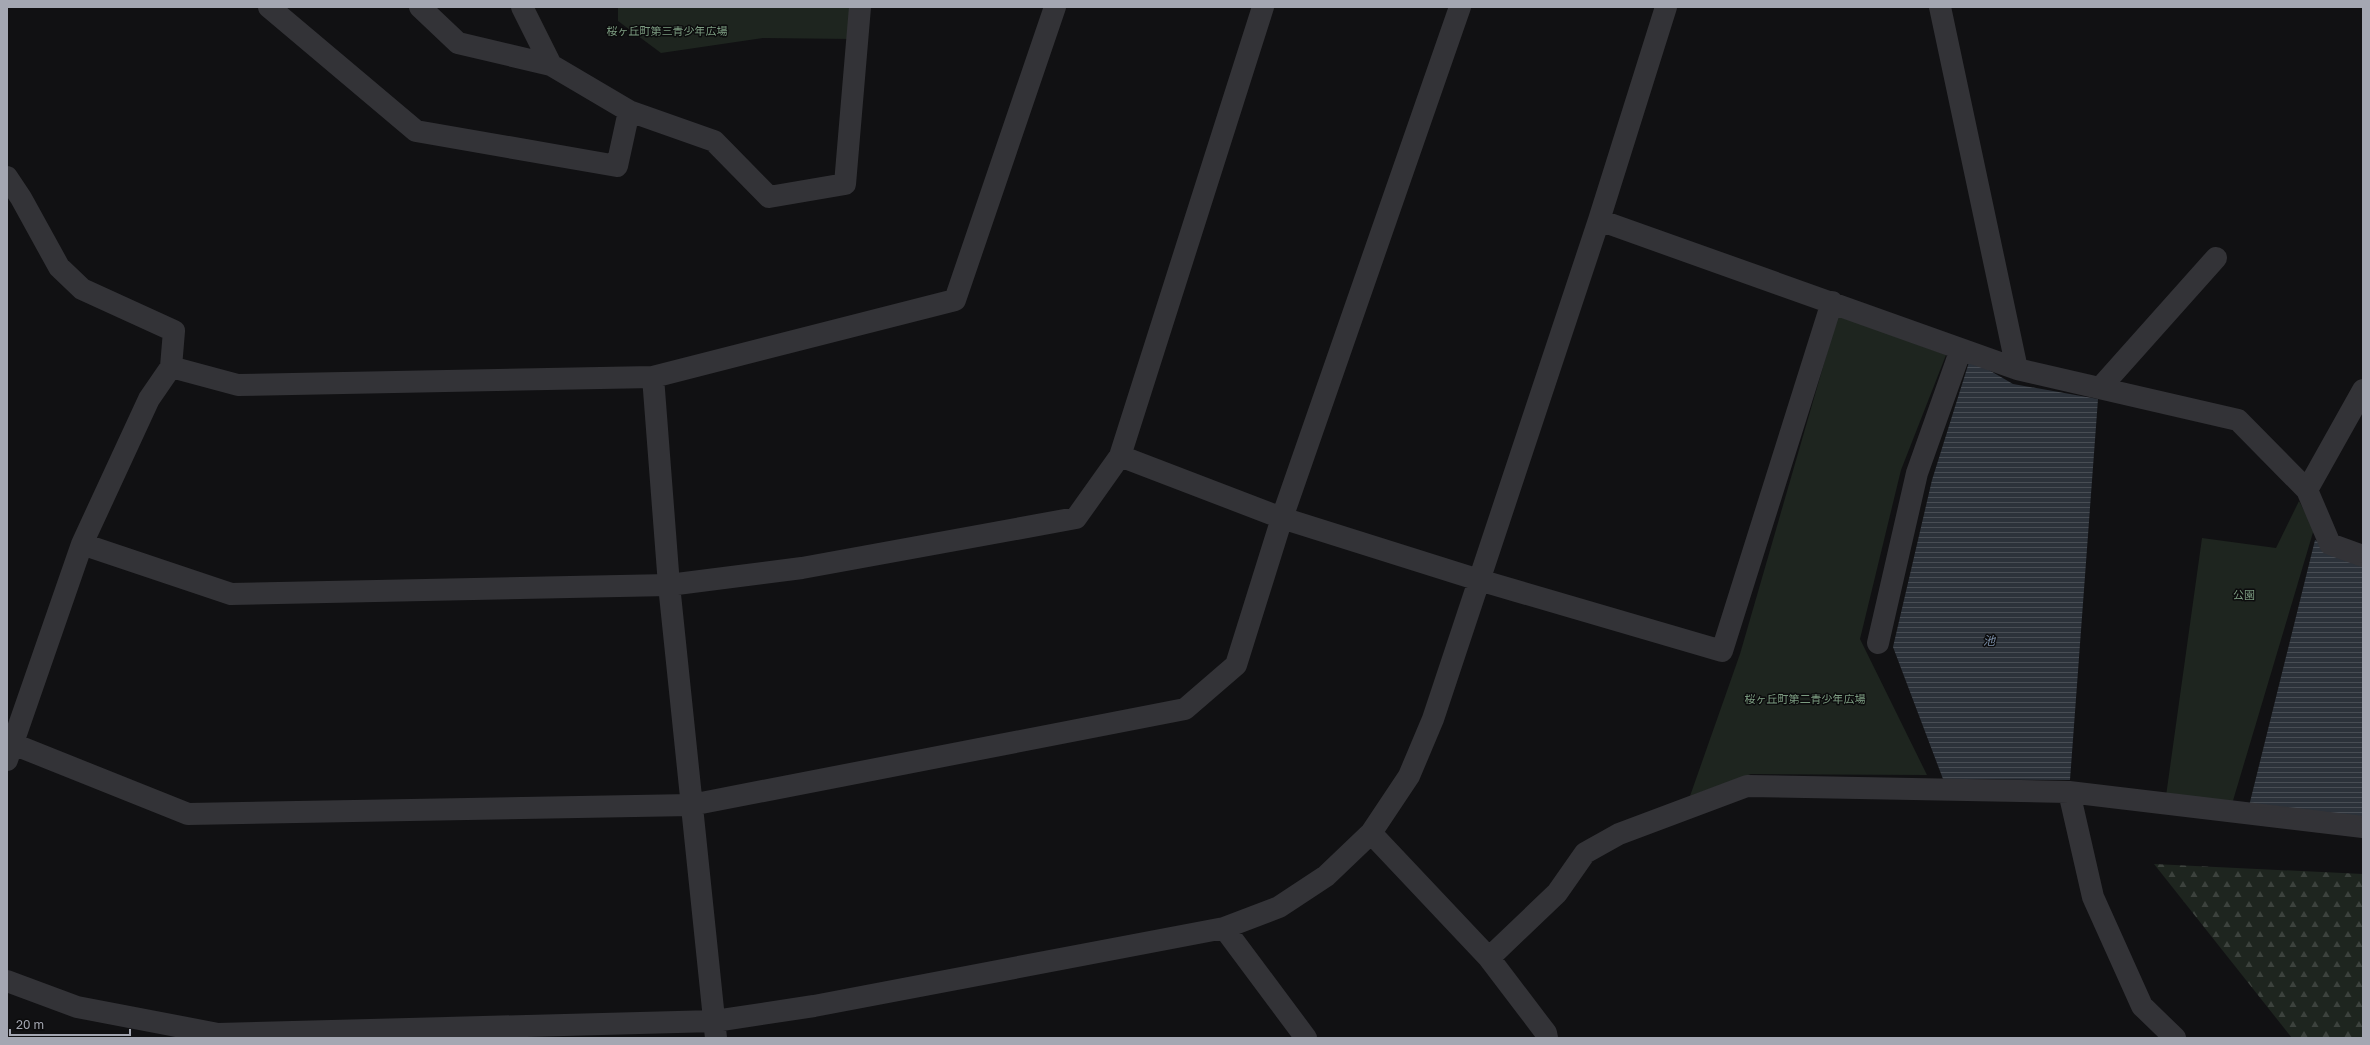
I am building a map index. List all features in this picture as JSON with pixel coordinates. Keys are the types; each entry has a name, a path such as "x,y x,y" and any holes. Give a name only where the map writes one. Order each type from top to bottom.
{"street":[{"path":"269,7 272,12 416,132 617,166 629,111"},
{"path":"420,7 458,43 551,65 629,111 714,141 769,197 845,184 860,7"},
{"path":"522,7 551,65"},
{"path":"171,367 238,385 653,377 955,300 1055,7"},
{"path":"82,544 231,594 670,585 802,568 1076,518 1120,456 1263,7"},
{"path":"7,177 21,198 59,267 82,289 174,330 171,367 149,399 82,544 10,752 188,814 691,805 1185,709 1236,665 1282,518 1460,7"},
{"path":"7,981 77,1007 218,1036 716,1030 830,1003 1224,928 1279,907 1326,876 1371,833 1409,776 1433,719 1599,220 1666,7"},
{"path":"1940,7 2017,369"},
{"path":"1599,220 2017,369 2238,420 2307,490 2330,544 2363,556"},
{"path":"2100,388 2216,258"},
{"path":"1120,456 1282,518 1479,580 1722,651 1832,302"},
{"path":"1878,642 1916,474 1961,349"},
{"path":"653,377 670,585 691,805 716,1030"},
{"path":"2307,490 2363,390"},
{"path":"1488,958 1557,893 1585,853 1619,834 1747,786 2069,792 2363,827"},
{"path":"2069,792 2093,897 2142,1006 2175,1038"},
{"path":"1371,833 1488,958 1546,1033 1547,1038"},
{"path":"1224,928 1306,1038"}],"green space":[{"name":"桜ヶ丘町第三青少年広場","path":"618,7 854,7 853,39 763,38 661,53 618,21"},
{"name":"桜ヶ丘町第二青少年広場","path":"1838,315 1946,355 1901,470 1860,639 1927,775 1751,774 1690,796 1740,654"},
{"name":"公園","path":"2299,501 2314,529 2232,804 2166,796 2202,538 2276,548"},
{"path":"2154,864 2363,874 2363,1038 2292,1038"}],"water":[{"name":"池","path":"1970,359 2013,384 2098,399 2070,780 1943,779 1893,647 1932,480"},
{"path":"2315,540 2363,560 2363,818 2249,806"}]}
